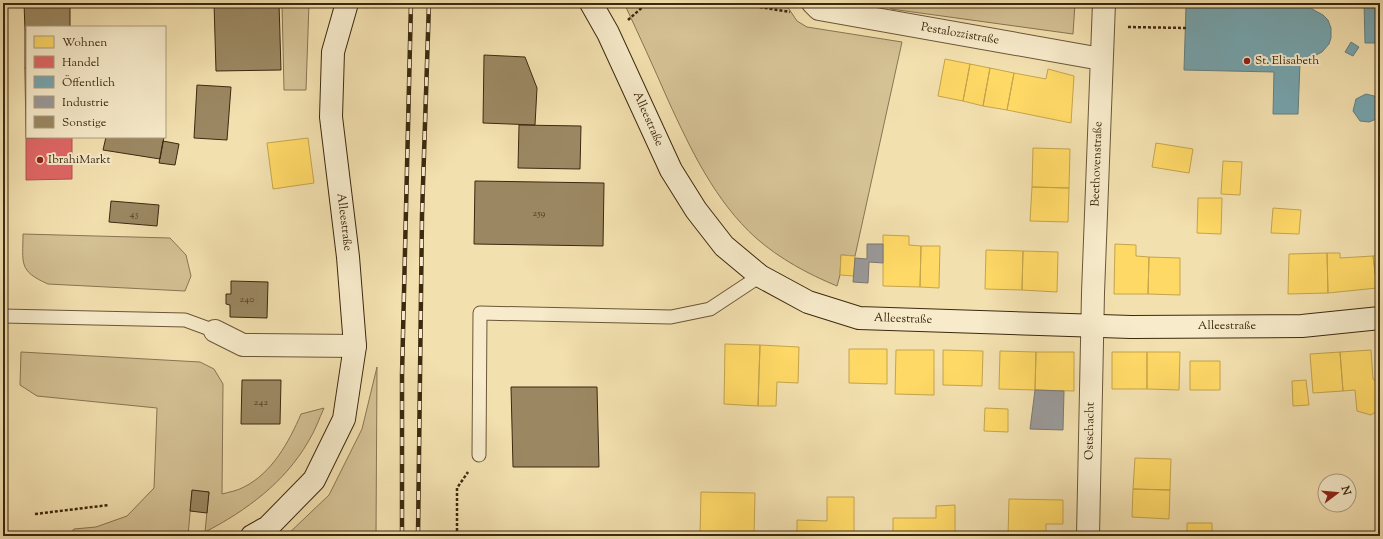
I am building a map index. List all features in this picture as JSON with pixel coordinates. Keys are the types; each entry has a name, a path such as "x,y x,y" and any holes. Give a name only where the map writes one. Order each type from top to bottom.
{"street":[{"name":"Alleestraße","path":"252,536 268,527 314,480 344,419 355,346 348,257 331,117 333,52 347,3"},
{"name":"Alleestraße","path":"591,3 608,33 671,170 696,210 724,246 760,276 808,302 858,318 1092,325 1302,326 1380,318"},
{"name":"Beethovenstraße","path":"1092,325 1104,3"},
{"name":"Pestalozzistraße","path":"816,6 1101,60"},
{"name":"Ostschacht","path":"1088,536 1092,325"},
{"path":"215,331 243,346 355,346"}],"lane":[{"path":"479,455 480,313 671,317 710,309 760,276"},
{"path":"3,316 185,320 215,331"}],"path":[{"path":"735,3 786,12 816,6"},
{"path":"1128,27 1186,28"},
{"path":"457,536 457,488 479,455"},
{"path":"35,514 109,505"}],"shaded area":[{"path":"282,3 309,3 306,90 284,90"},
{"path":"624,3 785,3 797,21 807,27 902,42 855,256 841,255 840,275 837,286 805,271 765,246 728,208 705,174 695,156"},
{"path":"892,3 1075,3 1073,34 891,9"},
{"path":"23,234 170,238 186,255 191,276 185,291 48,284 31,275 24,265"},
{"path":"21,352 200,362 214,369 223,384 222,494 241,488 263,474 285,446 301,414 324,408 308,442 299,456 276,483 250,505 205,532 209,492 192,491 188,536 68,536 74,529 96,527 127,516 154,488 157,408 37,396 20,385"},
{"path":"377,367 376,536 286,536 329,495 362,429"}],"building: Wohnen":[{"path":"945,59 970,64 963,101 938,96"},
{"path":"970,64 990,68 983,106 963,101"},
{"path":"990,68 1014,73 1007,110 983,106"},
{"path":"1048,69 1074,76 1071,123 1007,110 1014,73 1046,79"},
{"path":"308,138 314,183 273,189 267,143"},
{"path":"1156,143 1193,149 1189,173 1152,167"},
{"path":"1033,148 1070,149 1069,188 1032,187"},
{"path":"1223,161 1242,162 1240,195 1221,194"},
{"path":"1032,187 1069,188 1068,222 1030,221"},
{"path":"1198,198 1222,198 1221,234 1197,233"},
{"path":"1273,208 1301,210 1299,234 1271,233"},
{"path":"883,235 909,236 909,245 921,246 920,287 883,286"},
{"path":"1115,244 1136,245 1136,256 1149,257 1148,294 1114,294"},
{"path":"921,246 940,246 939,288 920,287"},
{"path":"1380,246 1380,288 1377,288 1373,256 1378,255 1378,247"},
{"path":"986,250 1023,251 1022,290 985,289"},
{"path":"1023,251 1058,252 1057,292 1022,290"},
{"path":"1327,253 1328,293 1288,294 1289,254"},
{"path":"1327,253 1340,253 1340,258 1373,256 1377,288 1328,293"},
{"path":"841,255 855,256 854,276 840,275"},
{"path":"1149,257 1180,258 1180,295 1148,294"},
{"path":"725,344 760,345 758,406 724,404"},
{"path":"760,345 799,347 798,383 777,382 776,406 758,406"},
{"path":"849,349 887,349 887,384 849,383"},
{"path":"896,350 934,350 934,395 895,394"},
{"path":"943,350 983,351 982,386 943,385"},
{"path":"1371,350 1373,379 1380,384 1380,409 1371,415 1357,411 1355,390 1343,391 1340,352"},
{"path":"1000,351 1036,352 1035,390 999,389"},
{"path":"1036,352 1074,352 1074,391 1035,390"},
{"path":"1112,352 1147,352 1147,389 1112,389"},
{"path":"1147,352 1180,352 1179,390 1147,389"},
{"path":"1340,352 1343,391 1313,393 1310,354"},
{"path":"1190,361 1220,361 1220,390 1190,390"},
{"path":"1306,380 1309,405 1293,406 1292,381"},
{"path":"985,408 1008,409 1008,432 984,431"},
{"path":"1135,458 1171,459 1170,490 1133,489"},
{"path":"1133,489 1170,490 1169,519 1132,517"},
{"path":"701,492 755,493 754,536 700,536"},
{"path":"827,497 854,497 854,536 797,536 797,520 827,521"},
{"path":"1009,499 1063,500 1063,524 1046,524 1046,536 1008,536"},
{"path":"955,505 955,536 893,536 893,518 936,518 936,506"},
{"path":"1187,523 1212,523 1212,536 1187,536"}],"building: Handel":[{"path":"26,138 72,138 72,179 26,180"}],"building: Öffentlich":[{"name":"St. Elisabeth","path":"1190,3 1303,3 1310,4 1312,9 1323,15 1328,20 1331,28 1331,38 1329,44 1322,52 1310,58 1309,63 1300,63 1298,114 1273,114 1274,72 1184,70 1186,6 1189,6"},
{"path":"1364,3 1380,3 1380,43 1365,43"},
{"path":"1351,42 1359,47 1353,56 1345,52"},
{"path":"1366,94 1378,97 1380,102 1379,118 1369,122 1360,121 1353,111 1356,99"}],"building: Industrie":[{"path":"867,244 883,244 883,263 869,262 868,283 853,282 855,258 867,259"},
{"path":"1035,390 1064,391 1063,430 1030,429"}],"building: Sonstige":[{"path":"24,3 70,3 70,26 26,26 25,30"},
{"path":"214,3 279,3 281,70 216,71"},
{"path":"25,30 26,30 26,68"},
{"path":"484,55 525,57 537,88 535,125 483,123"},
{"path":"25,68 26,68 26,138"},
{"path":"197,85 231,87 227,140 194,138"},
{"path":"519,125 581,126 580,169 518,168"},
{"path":"106,138 164,138 160,159 103,150"},
{"path":"163,141 179,144 175,165 159,163"},
{"path":"475,181 604,183 603,246 474,244"},
{"path":"111,201 159,205 157,226 109,222"},
{"path":"231,281 268,282 267,318 230,317 230,305 226,304 226,294 231,294"},
{"path":"242,380 281,380 280,424 241,424"},
{"path":"511,387 597,387 599,467 513,467"},
{"path":"192,490 209,492 207,513 190,511"}],"railway":[{"path":"402,536 402,375 411,3"},
{"path":"418,536 422,215 429,3"}],"place":[{"name":"St. Elisabeth","path":"1247,61"},
{"name":"IbrahiMarkt","path":"40,160"}]}
